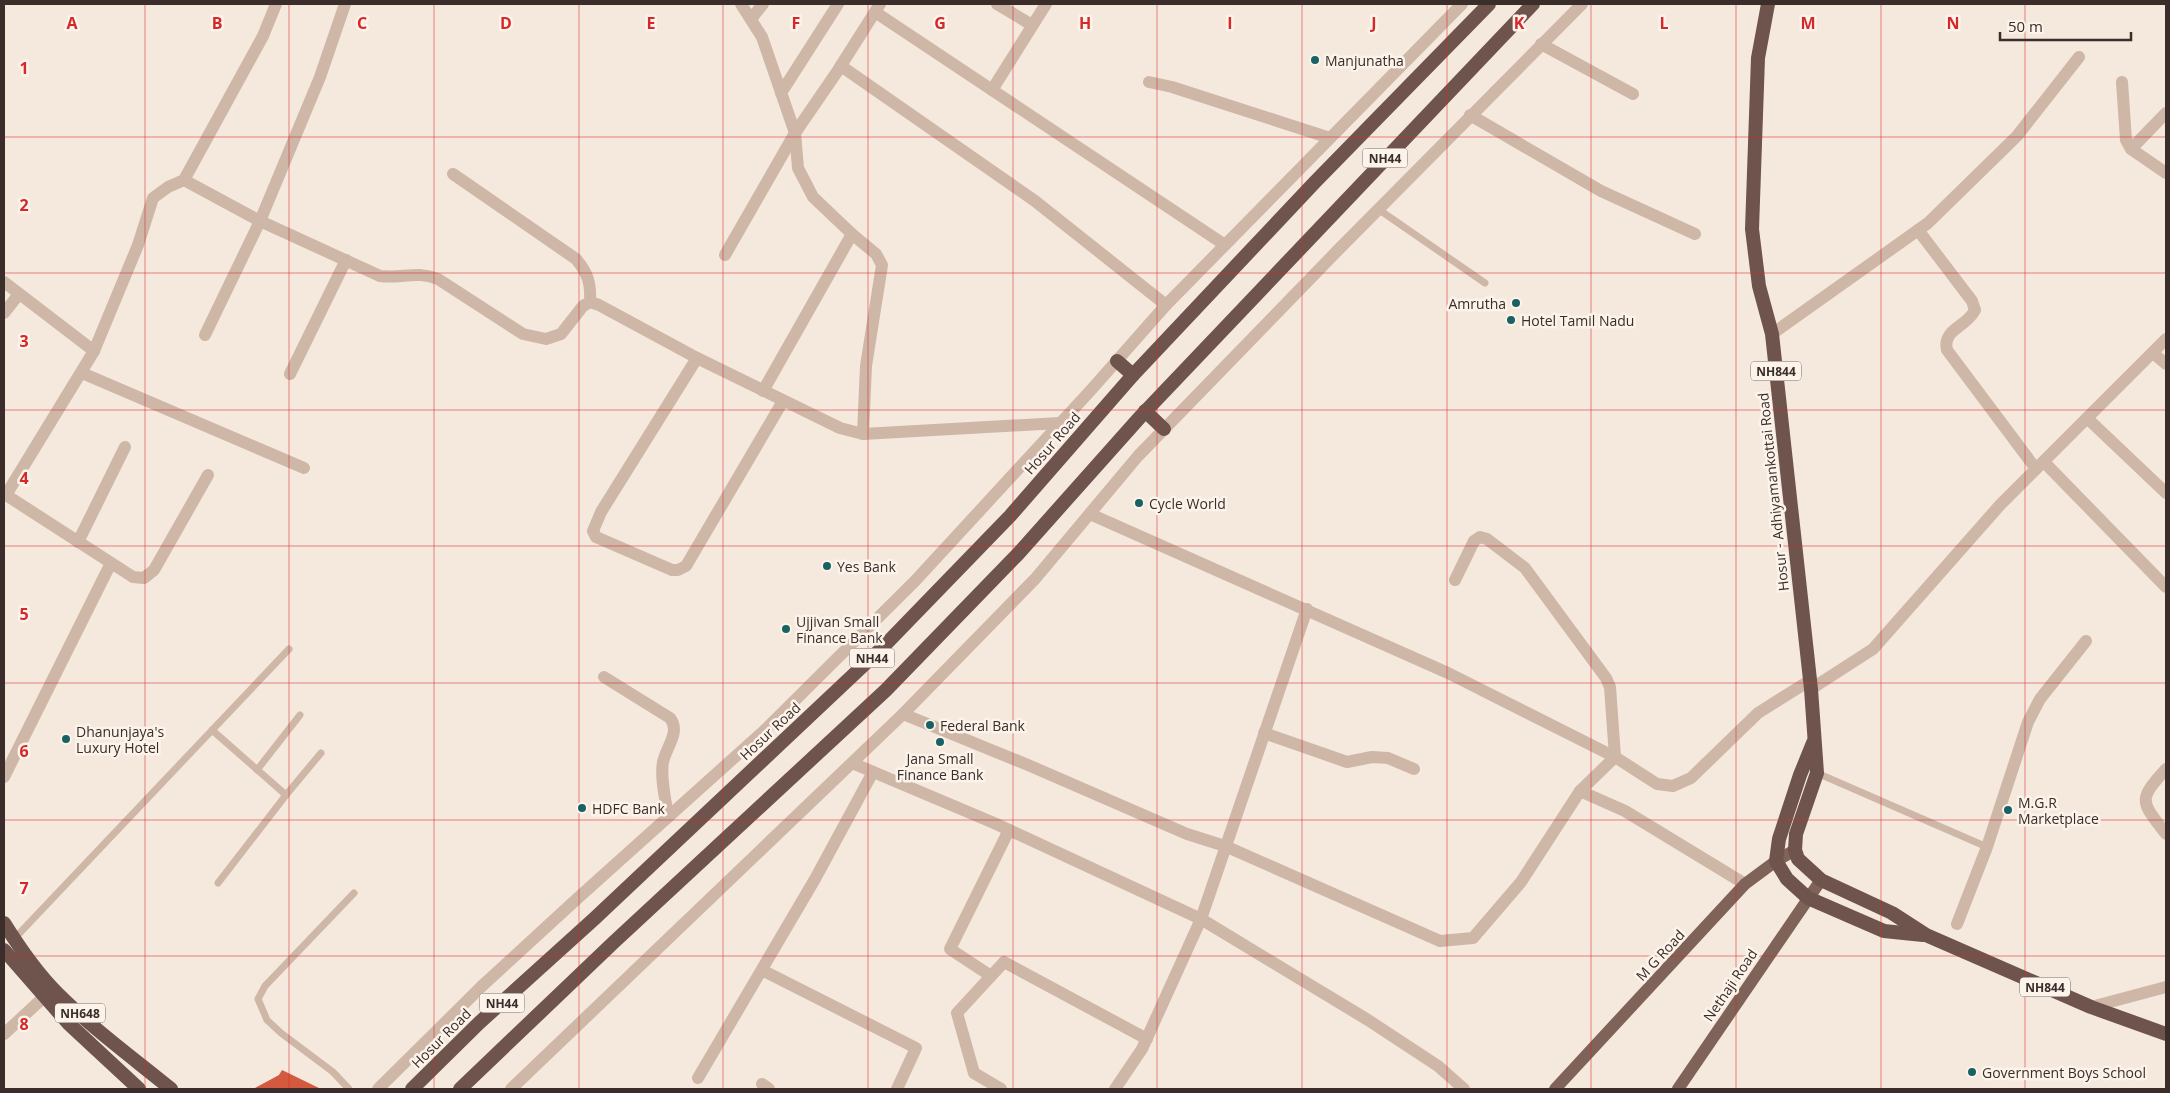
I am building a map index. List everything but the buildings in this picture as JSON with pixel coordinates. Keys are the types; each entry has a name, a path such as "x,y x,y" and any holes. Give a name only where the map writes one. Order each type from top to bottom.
{"highway":[{"name":"NH44","path":"1132,376 1314,182 1489,4"},
{"name":"NH44","path":"460,1089 614,942 886,690 1018,554 1143,414 1532,4"},
{"name":"Hosur - Adhiyamankottai Road","path":"1768,4 1758,58 1752,229 1759,286 1772,334 1810,685 1817,773 1796,834 1795,850"},
{"path":"1117,361 1132,376"},
{"name":"Hosur Road","path":"412,1089 479,1023 594,919 884,646 1010,516 1132,376"},
{"path":"1143,414 1164,429"},
{"name":"Hosur - Adhiyamankottai Road","path":"1776,861 1780,839 1800,775 1814,740"},
{"name":"NH844","path":"1795,850 1798,859 1821,880 1892,913 1926,935 2091,1007 2166,1034"},
{"name":"NH844","path":"1776,861 1787,879 1808,898 1884,931 1926,935"},
{"name":"NH648","path":"4,923 14,939 56,992 96,1028 171,1089"},
{"name":"NH648","path":"4,950 44,998 139,1089"}],"main road":[{"name":"M G Road","path":"1555,1089 1746,884 1776,861 1795,850"},
{"name":"Nethaji Road","path":"1678,1089 1821,880"}],"street":[{"path":"208,475 154,570 144,578 133,577 5,495 94,351 138,245 153,198 168,187 184,180 263,36 276,4"},
{"path":"205,335 260,222 320,76 345,4"},
{"path":"741,4 762,36 795,133 798,168 813,196 852,234 876,254 882,265 866,366 863,434"},
{"path":"751,19 763,4"},
{"path":"781,93 838,4"},
{"path":"997,4 1032,25"},
{"path":"992,90 1046,4"},
{"path":"378,1089 482,986 765,730 915,581 1166,305 1462,4"},
{"path":"512,1089 903,714 1036,579 1138,456 1378,208 1582,4"},
{"path":"725,255 795,133 877,8 992,90 1225,245"},
{"path":"1541,44 1633,94"},
{"path":"1772,334 1928,222 2017,136 2079,57"},
{"path":"840,67 918,118 1035,200 1166,305"},
{"path":"1149,82 1172,87 1330,138"},
{"path":"2122,82 2126,140 2131,149 2166,173"},
{"path":"2131,149 2166,113"},
{"path":"1470,115 1601,191 1695,234"},
{"path":"452,174 576,259 584,268 590,285 590,302"},
{"path":"184,180 260,222 380,276 392,278 424,273 431,276 523,334 546,340 561,334 583,306 590,302 600,305 697,358 840,428 863,434 1059,423"},
{"path":"1918,230 1972,302 1975,310 1972,317 1949,334 1945,342 1946,350 2040,465 2166,587"},
{"path":"763,391 852,234"},
{"path":"290,374 346,260"},
{"path":"4,282 94,351"},
{"path":"4,313 18,294"},
{"path":"1090,514 1448,673 1615,757 1657,784 1673,786 1691,778 1758,713 1873,649 1947,563 2040,465 2166,339"},
{"path":"2153,353 2166,364"},
{"path":"697,358 601,512 593,531 596,537 672,570 678,570 686,566 783,401"},
{"path":"82,373 304,468"},
{"path":"2087,418 2166,493"},
{"path":"78,542 125,447"},
{"path":"903,714 1028,765 1186,834 1225,846 1440,941 1473,938 1521,882 1580,791 1615,757 1610,687 1606,678 1525,568 1487,539 1480,537 1474,541 1455,580"},
{"path":"4,777 111,563"},
{"path":"1115,1089 1147,1039 1201,919 1307,609"},
{"path":"1957,924 1986,847 2028,722 2040,699 2086,641"},
{"path":"604,677 670,718 674,723 675,730 662,771 668,817"},
{"path":"1264,733 1347,762 1372,757 1388,758 1414,769"},
{"path":"852,763 1009,830 1201,919 1368,1020 1438,1066 1464,1089"},
{"path":"2166,769 2148,790 2145,800 2148,810 2166,834"},
{"path":"698,1078 815,879 873,772"},
{"path":"1580,791 1625,811 1746,884"},
{"path":"991,976 950,949 1009,830"},
{"path":"1001,1089 974,1072 957,1013 1004,962 1147,1039"},
{"path":"762,970 916,1048 898,1089"},
{"path":"2091,1007 2166,987"},
{"path":"4,1034 44,998"}],"lane":[{"path":"1378,208 1485,283"},
{"path":"14,939 289,649"},
{"path":"257,770 300,715"},
{"path":"212,730 286,795"},
{"path":"218,883 286,795 322,753"},
{"path":"1817,773 1986,847"},
{"path":"348,1089 333,1072 273,1026 260,1006 258,999 265,986 354,893"}],"place":[{"name":"Manjunatha","path":"1315,60"},
{"name":"Amrutha","path":"1516,303"},
{"name":"Hotel Tamil Nadu","path":"1511,320"},
{"name":"Cycle World","path":"1139,503"},
{"name":"Yes Bank","path":"827,566"},
{"name":"Ujjivan Small Finance Bank","path":"786,629"},
{"name":"Federal Bank","path":"930,725"},
{"name":"Dhanunjaya's Luxury Hotel","path":"66,739"},
{"name":"Jana Small Finance Bank","path":"940,742"},
{"name":"HDFC Bank","path":"582,808"},
{"name":"M.G.R Marketplace","path":"2008,810"},
{"name":"Government Boys School","path":"1972,1072"}]}
